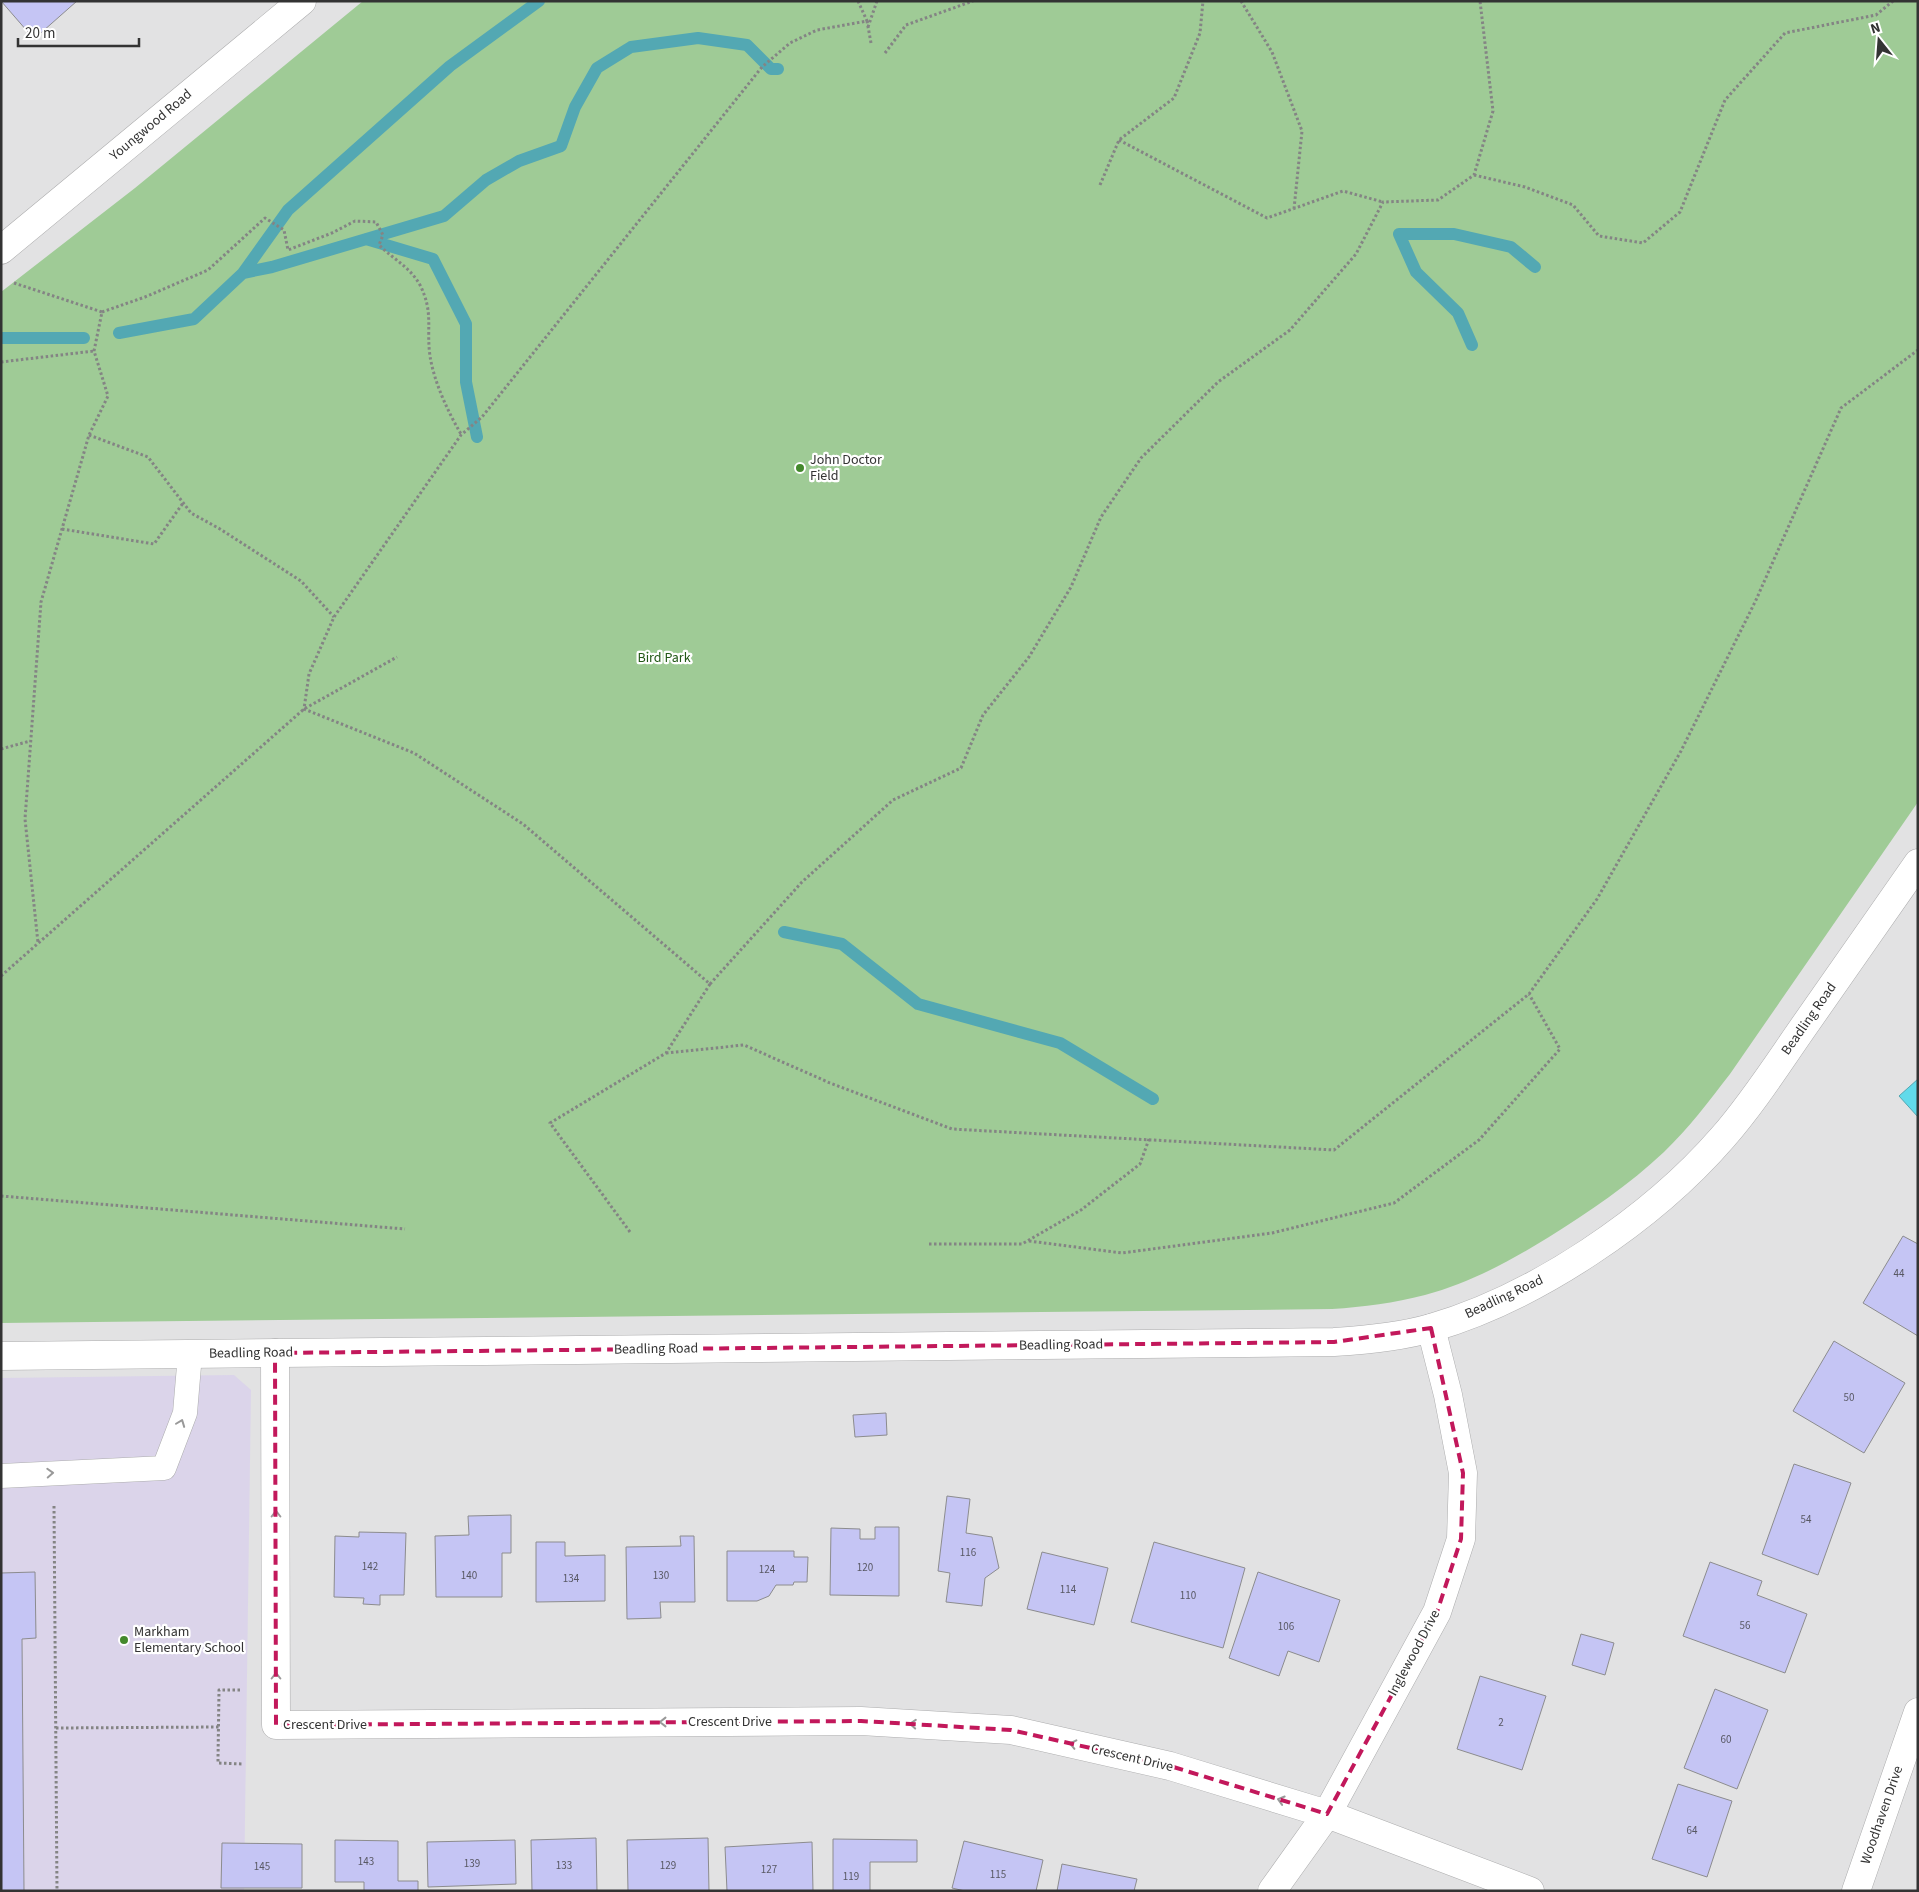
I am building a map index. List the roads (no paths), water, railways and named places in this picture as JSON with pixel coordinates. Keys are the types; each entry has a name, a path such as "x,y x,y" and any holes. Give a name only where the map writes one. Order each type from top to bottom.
{"street":[{"name":"Youngwood Road","path":"1,250 302,1"},
{"name":"Beadling Road","path":"1,1356 1334,1342 1385,1338 1431,1328 1484,1310 1534,1285 1584,1255 1639,1217 1687,1176 1723,1137 1757,1094 1918,863"},
{"name":"Inglewood Drive","path":"1272,1891 1328,1814 1437,1612 1461,1539 1463,1473 1448,1395 1431,1328"},
{"name":"Crescent Drive","path":"275,1353 276,1725 861,1721 1011,1730 1170,1766 1328,1814 1530,1891"},
{"name":"Woodhaven Drive","path":"1856,1891 1918,1712"}],"lane":[{"path":"1,1476 164,1468 185,1413 190,1354"}],"water":[{"path":"1918,1079 1918,1117 1899,1096"}],"waterway":[{"path":"119,333 194,319 243,273 288,210 450,66 539,1"},
{"path":"243,273 272,267 444,216 486,180 519,161 561,146 575,107 597,68 631,47 698,38 747,45 771,69 778,69"},
{"path":"1472,345 1458,313 1416,272 1399,234 1454,234 1511,247 1535,267"},
{"path":"366,239 433,259 466,324 466,382 477,437"},
{"path":"1,338 84,338"},
{"path":"784,932 842,944 918,1004 1060,1043 1153,1099"}],"place":[{"name":"John Doctor Field","path":"800,468"},
{"name":"Markham Elementary School","path":"124,1640"}],"park label":[{"name":"Bird Park","path":"664,658"}]}
